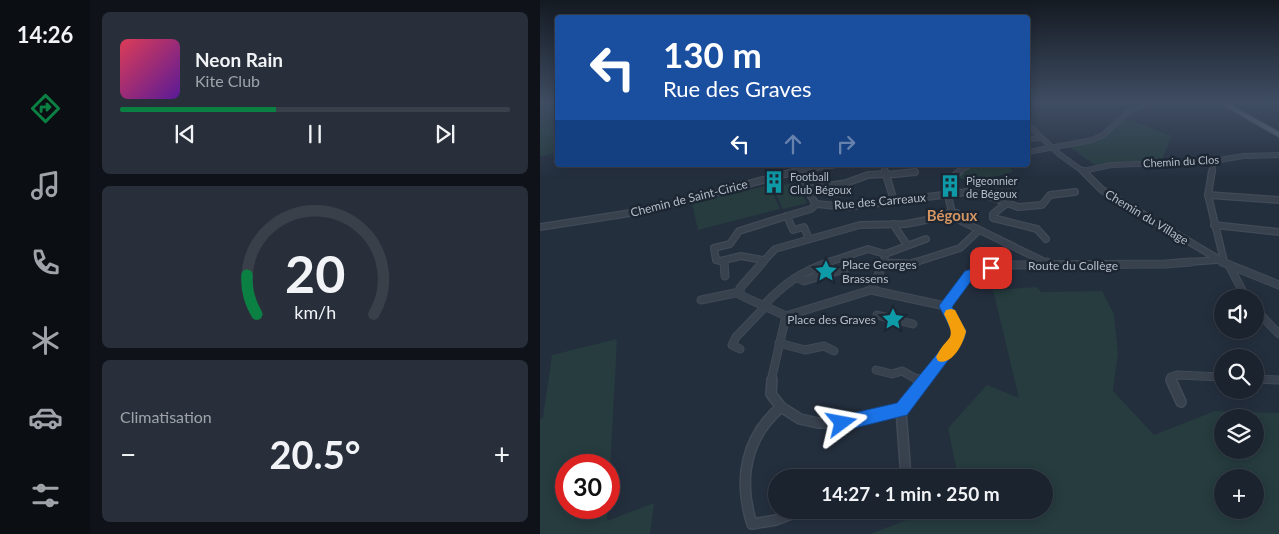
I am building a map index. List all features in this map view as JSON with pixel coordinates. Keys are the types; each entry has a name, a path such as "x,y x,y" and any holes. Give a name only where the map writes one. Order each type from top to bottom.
{"main road":[{"path":"1265,127 1279,135"}],"street":[{"name":"Chemin du Village","path":"1031,127 1051,147 1076,168 1083,171 1102,190 1224,262 1279,285"},
{"path":"1030,152 1092,140 1103,135 1112,127"},
{"path":"1030,139 1041,138"},
{"name":"Chemin du Clos","path":"1083,171 1111,165 1214,161 1244,156 1279,155"},
{"path":"1214,161 1208,196 1214,225 1224,262 1240,289"},
{"name":"Chemin de Saint-Cirice","path":"540,227 624,215 795,172 824,167"},
{"path":"883,167 894,201"},
{"path":"950,214 945,184 967,167"},
{"path":"795,172 808,189 816,204"},
{"path":"808,189 846,183 868,175 915,172"},
{"name":"Rue des Carreaux","path":"724,260 716,260 714,248 730,244 739,231 811,208 816,204 842,207 975,191 1018,207 1032,207 1042,205 1050,195 1075,192"},
{"path":"1208,196 1279,200"},
{"path":"1007,203 994,214 993,218 1037,228 1046,239"},
{"path":"786,316 770,387 771,394 781,406 800,420 818,423 842,423 901,410 958,339 959,331 945,306 872,290 786,316 740,295 740,288 763,260 775,249 860,225 894,224 958,214 955,218 1046,260 1049,266"},
{"path":"787,216 792,230 804,227 809,239"},
{"path":"894,224 907,245"},
{"path":"1214,225 1279,232"},
{"path":"884,263 911,264 960,248 978,230"},
{"path":"740,349 732,345 736,337 764,306 784,286 815,267 868,249 885,254 926,239"},
{"path":"872,290 884,263 885,254"},
{"path":"726,276 724,260 741,256 763,260"},
{"path":"798,278 804,282 845,269 846,263 844,258"},
{"name":"Route du Collège","path":"945,306 970,274 1005,265 1049,266 1224,262"},
{"path":"701,300 740,292"},
{"path":"877,315 913,324"},
{"path":"1264,318 1279,334"},
{"path":"779,342 804,350 824,346 834,351"},
{"path":"876,370 892,374 902,371 923,383"},
{"path":"1181,402 1172,384 1171,377 1176,375 1214,377"},
{"path":"1264,379 1279,380"},
{"path":"779,519 752,524 747,512 745,478 748,456 753,440 763,424 781,406"},
{"path":"901,410 904,421 906,469"}],"green space":[{"path":"540,127 555,127 555,153 540,157"},
{"path":"1114,127 1148,127 1172,136 1161,161 1095,165 1068,146 1093,141"},
{"path":"971,167 1009,167 1013,172 974,182 959,178 960,173"},
{"path":"796,182 807,203 783,209 773,188"},
{"path":"769,185 780,209 698,230 692,203"},
{"path":"1037,287 1041,292 1102,291 1114,315 1118,353 1113,391 1154,435 1214,411 1214,459 1264,459 1264,413 1279,413 1279,534 870,534 909,519 1053,519 1053,469 956,469 948,428 987,385 1019,398 993,290"},
{"path":"617,339 611,454 555,454 555,519 607,519 607,521 620,519 620,516 654,503 650,534 540,534 540,419 543,418 552,355"}],"slow traffic":[{"path":"943,357 958,339 959,331 951,314"}],"place":[{"name":"Football Club Bégoux","path":"774,182"},
{"name":"Pigeonnier de Bégoux","path":"950,186"},
{"name":"Place Georges Brassens","path":"826,271"},
{"name":"Place des Graves","path":"893,319"}],"district":[{"name":"Bégoux","path":"952,215"}],"route":[{"path":"842,423 901,410 958,339 959,331 945,306 970,274 991,268"}]}
